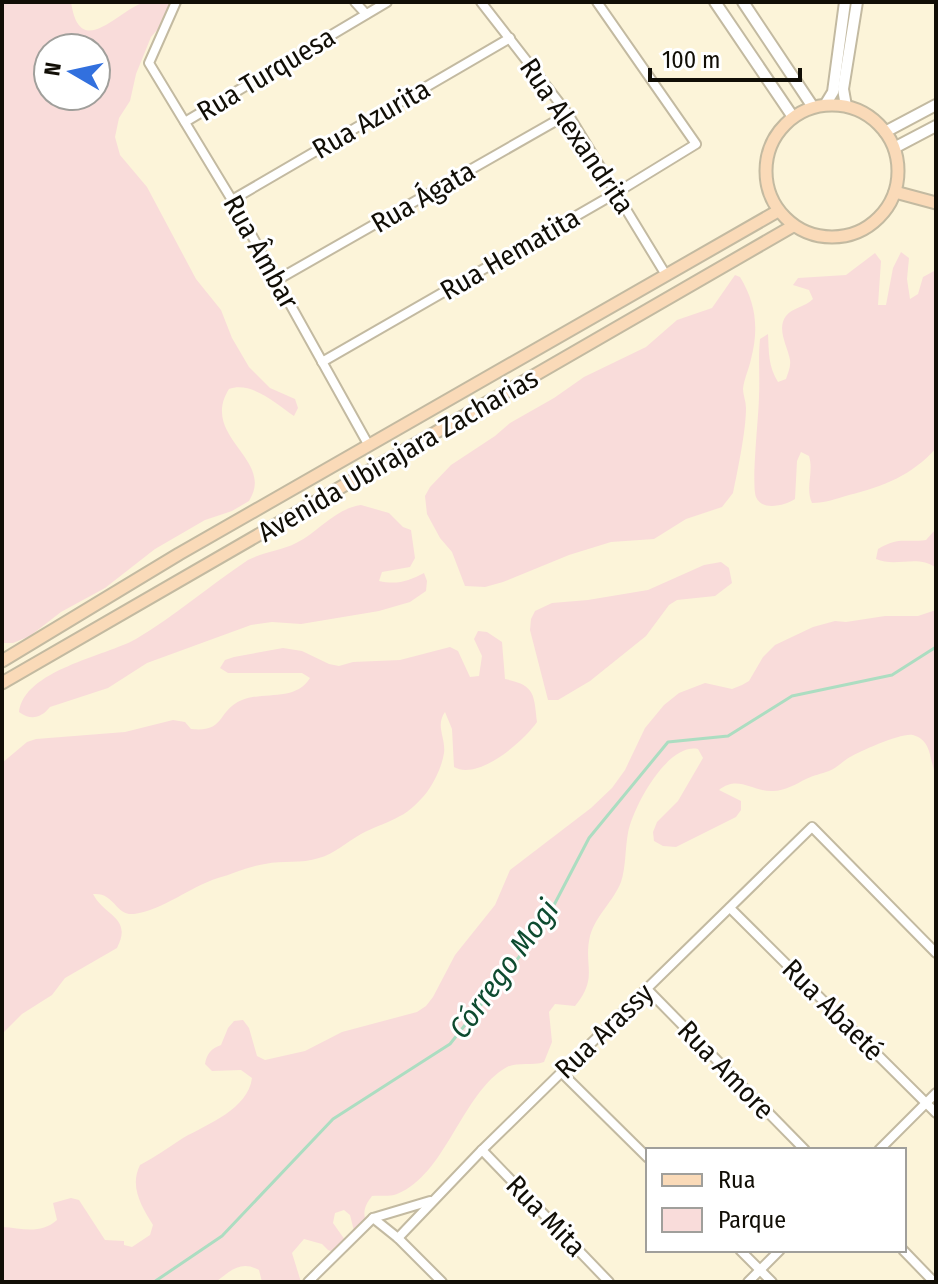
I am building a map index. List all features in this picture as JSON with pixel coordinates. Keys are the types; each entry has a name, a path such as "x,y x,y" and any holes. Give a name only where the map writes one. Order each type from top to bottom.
{"main road":[{"path":"819,106 846,106 860,110 874,120 894,148 898,163 895,192 880,217 856,233 828,238 813,236 793,226 778,211 768,187 766,161 780,129 793,117 819,106"},
{"path":"895,192 936,203"},
{"name":"Avenida Ubirajara Zacharias","path":"2,661 368,444 778,211"},
{"name":"Avenida Ubirajara Zacharias","path":"2,683 793,226"}],"street":[{"name":"Rua Âmbar","path":"176,2 149,63 232,200 368,444"},
{"path":"355,2 366,14"},
{"name":"Rua Turquesa","path":"185,122 387,2"},
{"name":"Rua Alexandrita","path":"481,2 568,114 666,275"},
{"name":"Rua Hematita","path":"322,362 696,144 597,2"},
{"path":"715,2 793,117"},
{"path":"743,2 819,106 833,92 845,2"},
{"path":"846,106 843,89 857,2"},
{"name":"Rua Azurita","path":"232,200 510,38"},
{"path":"885,132 936,105"},
{"name":"Rua Ágata","path":"277,280 568,114"},
{"path":"894,148 936,126"},
{"name":"Rua Arassy","path":"398,1238 482,1150 812,827 936,953"},
{"name":"Rua Abaeté","path":"730,908 936,1113"},
{"name":"Rua Amore","path":"647,989 803,1148"},
{"path":"562,1073 646,1156"},
{"path":"881,1148 936,1093"},
{"name":"Rua Mita","path":"482,1150 609,1282"},
{"path":"308,1282 373,1218 433,1200"},
{"path":"373,1218 398,1238 441,1282"},
{"path":"742,1252 772,1282"},
{"path":"748,1282 778,1252"},
{"path":"905,1252 934,1282"}],"green space":[{"path":"2,2 71,2 76,20 83,29 92,30 146,2 171,2 165,21 151,37 136,74 130,101 119,118 115,137 120,155 147,187 196,279 221,310 232,338 249,367 270,388 295,399 298,408 294,416 255,391 238,387 229,389 222,406 223,421 253,473 255,486 249,501 232,511 205,520 155,549 105,588 61,612 30,636 13,643 2,643"},
{"path":"901,252 909,258 907,279 910,299 918,294 923,277 936,270 936,448 917,466 885,484 812,503 809,456 801,452 797,461 795,499 769,506 759,502 754,478 760,339 768,334 772,370 778,382 786,379 790,363 782,332 783,321 789,313 813,299 809,290 793,285 798,278 846,275 875,253 881,261 878,305 886,305 893,268"},
{"path":"735,275 740,277 750,297 755,337 743,389 746,417 737,473 733,493 722,507 686,519 654,539 611,542 503,582 485,587 465,586 452,552 427,514 425,496 430,487 451,465 510,423 584,377 646,347 677,320 712,308"},
{"path":"361,505 389,513 403,527 411,530 415,558 410,567 382,572 379,581 403,582 424,573 426,591 410,602 379,611 301,624 272,622 251,625 147,663 108,688 50,707 39,716 28,717 19,712 24,698 35,685 50,675 136,639 248,560 296,543 343,511"},
{"path":"936,529 936,568 922,562 876,559 878,549 885,545 897,541 926,540"},
{"path":"721,562 729,568 732,583 715,596 677,600 669,605 646,636 590,681 558,700 548,700 530,630 535,611 552,603 648,590 704,565"},
{"path":"936,610 936,775 924,742 913,735 900,736 850,757 832,770 785,789 771,791 739,784 726,786 719,790 741,801 741,810 736,817 676,847 663,846 654,841 657,822 678,801 703,758 698,749 686,750 675,756 653,779 631,822 621,882 590,936 588,979 582,996 575,1006 555,1004 549,1012 552,1042 544,1062 507,1067 491,1079 429,1170 397,1194 372,1196 365,1208 366,1221 354,1231 350,1215 344,1210 335,1213 333,1223 345,1240 336,1253 322,1244 304,1239 292,1253 301,1282 262,1282 259,1270 241,1266 216,1282 2,1282 2,1227 31,1230 51,1225 57,1220 53,1203 71,1198 79,1200 105,1240 124,1241 124,1245 132,1247 150,1235 153,1225 136,1189 140,1165 215,1121 235,1107 249,1089 252,1078 241,1070 212,1071 205,1064 208,1054 221,1045 234,1021 243,1020 249,1028 257,1056 265,1060 305,1051 342,1032 417,1012 426,1006 455,955 495,905 510,870 591,808 612,788 625,770 645,728 679,693 705,683 732,689 742,685 749,681 763,657 775,645 813,627 835,621 918,616"},
{"path":"478,631 487,632 502,642 505,679 528,688 533,698 537,722 511,749 475,769 454,767 452,729 445,712 441,722 443,758 424,795 403,814 361,834 330,854 312,860 247,868 134,914 128,914 100,894 93,894 119,923 122,930 117,948 65,978 52,995 22,1014 2,1034 2,763 27,742 36,739 125,732 173,720 185,722 191,729 210,728 228,709 242,700 288,693 304,685 310,678 302,673 228,673 220,668 225,660 234,657 283,648 302,651 339,666 353,662 400,660 450,647 458,651 470,677 479,676 482,656 474,639"}],"waterway":[{"name":"Córrego Mogi","path":"154,1282 222,1236 333,1119 450,1044 542,928 589,838 668,742 728,736 792,696 892,675 936,647"}]}
